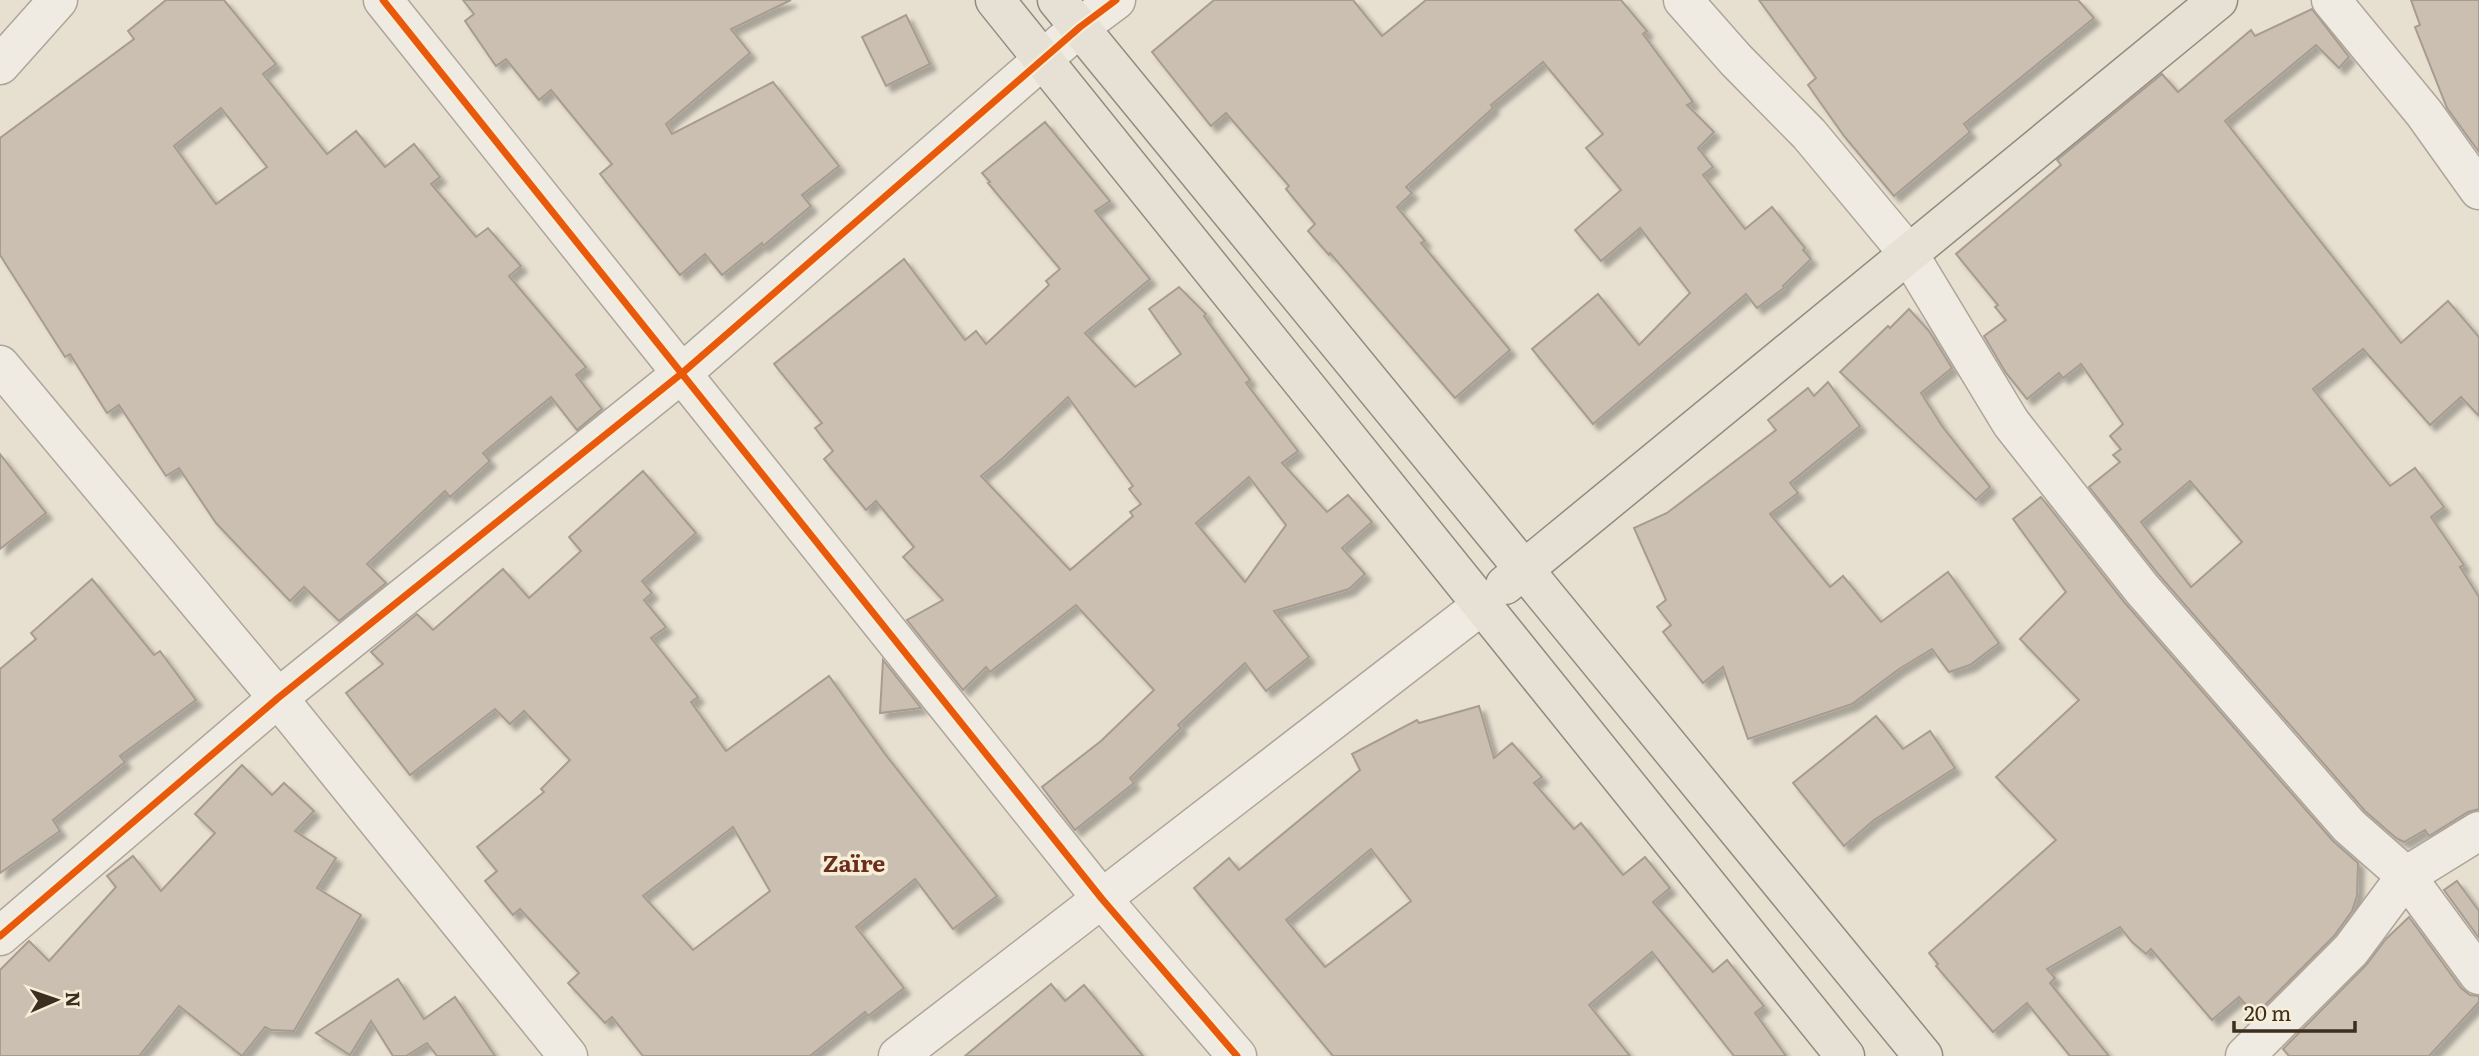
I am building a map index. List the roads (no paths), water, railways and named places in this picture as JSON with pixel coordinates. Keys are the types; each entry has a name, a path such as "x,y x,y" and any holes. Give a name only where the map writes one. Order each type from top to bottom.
{"main road":[{"path":"995,0 1845,1056"},
{"path":"1482,605 2218,0"},
{"path":"1069,14 1923,1056"}],"street":[{"path":"0,65 58,0"},
{"path":"383,0 1102,899 1237,1056"},
{"path":"0,936 278,698 681,374 1043,60 1069,14 1116,0"},
{"path":"1683,0 1736,60 1809,134 1908,253 2011,423 2141,589 2349,826 2406,876 2479,975"},
{"path":"2330,0 2424,113 2479,190"},
{"path":"0,365 278,698 568,1056"},
{"path":"898,1056 1482,605"},
{"path":"2245,1056 2351,950 2406,876 2479,831"}],"district":[{"name":"Zaïre","path":"854,862"}]}
